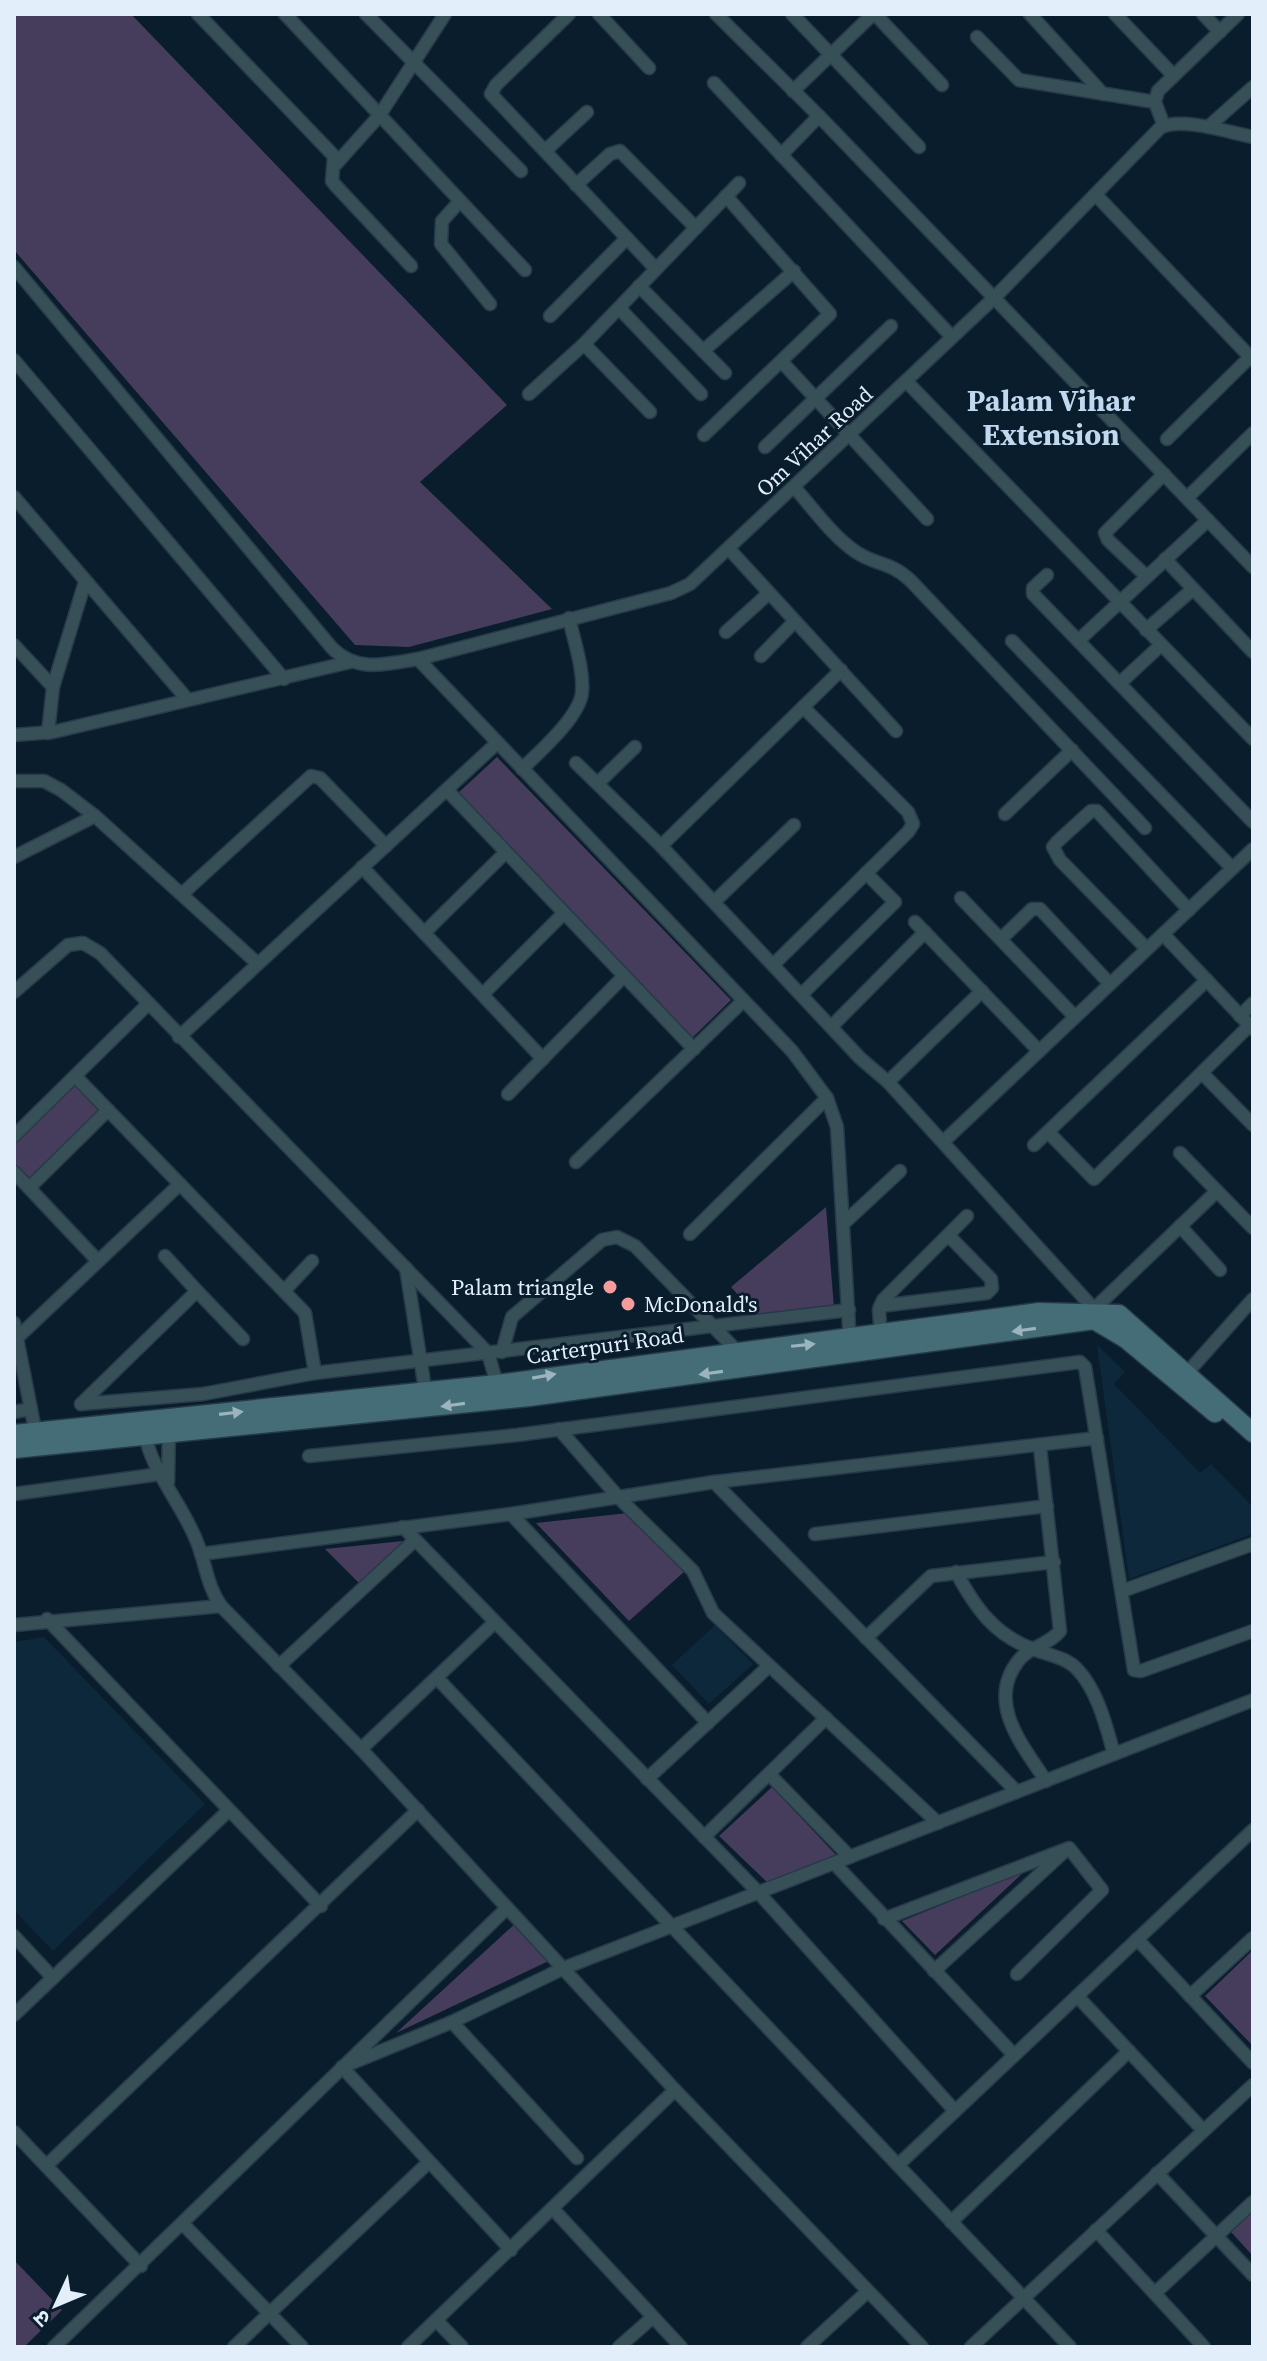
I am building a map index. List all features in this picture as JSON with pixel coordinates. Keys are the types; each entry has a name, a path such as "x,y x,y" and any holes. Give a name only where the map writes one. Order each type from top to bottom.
{"main road":[{"name":"Carterpuri Road","path":"170,1427 428,1409 1094,1314"},
{"path":"1094,1314 1253,1433"},
{"name":"Carterpuri Road","path":"14,1449 425,1389 497,1384 738,1352 850,1347"},
{"path":"1185,1381 1253,1446"},
{"name":"Carterpuri Road","path":"14,1434 35,1430 145,1430"}],"street":[{"path":"198,14 334,156 336,164"},
{"path":"285,14 525,270"},
{"path":"366,14 521,171"},
{"path":"411,266 336,186 332,173 336,164 379,116 414,63 422,45 445,14"},
{"path":"569,14 496,85 491,94 656,269"},
{"path":"599,14 649,68"},
{"path":"716,14 995,297 1253,567"},
{"path":"792,14 919,147"},
{"path":"793,91 874,14 942,85"},
{"path":"1030,14 1103,94"},
{"path":"1115,14 1173,75"},
{"path":"1203,14 1220,32"},
{"path":"1238,14 1173,75 1158,91 1155,102 1164,126 1208,127 1253,137"},
{"path":"977,37 1019,80 1155,102"},
{"path":"714,83 952,337"},
{"path":"1208,127 1253,87"},
{"path":"545,151 587,112"},
{"path":"781,155 819,116"},
{"name":"Om Vihar Road","path":"14,735 48,733 350,662 365,665 418,659 682,589 729,549 995,297 1164,126"},
{"path":"576,185 610,154 620,151 696,228"},
{"path":"529,394 584,344 739,183"},
{"path":"1096,195 1251,359 1167,439"},
{"path":"704,435 830,314 726,196"},
{"path":"460,201 442,221 438,235 441,244 490,304"},
{"path":"550,316 627,238"},
{"path":"14,267 332,648 350,662"},
{"path":"703,351 794,271"},
{"path":"639,286 725,373"},
{"path":"619,308 701,394"},
{"path":"765,447 891,326"},
{"path":"584,344 650,412"},
{"path":"14,360 284,679"},
{"path":"782,362 927,519"},
{"path":"906,381 1253,739"},
{"path":"1187,498 1253,433"},
{"path":"1146,576 1105,533 1164,474"},
{"path":"794,487 850,548 868,560 894,566 911,581 1145,828"},
{"path":"14,497 187,699"},
{"path":"1079,640 1208,520"},
{"path":"729,549 896,731"},
{"path":"1165,559 1253,652"},
{"path":"1047,575 1032,593 1253,822"},
{"path":"48,733 53,687 85,582"},
{"path":"1146,630 1193,589"},
{"path":"726,632 769,593"},
{"path":"522,769 558,733 581,697 582,683 569,618"},
{"path":"761,656 795,621"},
{"path":"1012,641 1232,868"},
{"path":"14,645 53,687"},
{"path":"1120,683 1161,645"},
{"path":"418,659 792,1051 827,1098 837,1127 850,1347"},
{"path":"661,846 841,670"},
{"path":"773,965 908,832 912,818 803,707"},
{"path":"179,1037 497,743"},
{"path":"598,783 635,747"},
{"path":"1005,814 1072,750"},
{"path":"576,763 661,846 831,1027 888,1082 1094,1314 1217,1191"},
{"path":"182,894 300,782 311,776 320,778 386,846"},
{"path":"14,781 52,784 95,816 257,963"},
{"path":"447,790 694,1049"},
{"path":"1147,949 1060,860 1053,847 1057,842 1091,811 1097,811 1189,910"},
{"path":"14,857 95,816"},
{"path":"714,902 794,825"},
{"path":"943,1142 1253,849"},
{"path":"424,933 506,852"},
{"path":"362,867 543,1059"},
{"path":"801,995 895,902 866,873"},
{"path":"961,898 1075,1017"},
{"path":"1001,939 1032,909 1040,909 1110,984"},
{"path":"483,994 564,913"},
{"path":"915,922 1039,1051"},
{"path":"831,1027 925,932"},
{"path":"1163,934 1247,1024"},
{"path":"14,992 53,954 68,945 83,943 100,953 488,1353 497,1384"},
{"path":"508,1094 624,976"},
{"path":"1034,1145 1207,980"},
{"path":"888,1082 982,991"},
{"path":"576,1162 742,1002"},
{"path":"1048,1132 1094,1179 1247,1024 1253,1003"},
{"path":"14,1136 148,1004"},
{"path":"1202,1073 1253,1125"},
{"path":"75,1076 284,1291 309,1323 315,1373"},
{"path":"690,1234 827,1098"},
{"path":"29,1188 108,1110"},
{"path":"1180,1153 1253,1228"},
{"path":"844,1223 900,1171"},
{"path":"14,1172 98,1261"},
{"path":"18,1337 180,1184"},
{"path":"882,1342 880,1306 967,1216"},
{"path":"1180,1226 1220,1270"},
{"path":"880,1306 987,1293 992,1288 991,1279 948,1235"},
{"path":"502,1352 512,1317 602,1240 617,1237 635,1246 738,1352"},
{"path":"165,1256 243,1339"},
{"path":"284,1291 312,1261"},
{"path":"406,1268 425,1389"},
{"path":"81,1404 197,1291"},
{"path":"1185,1381 1253,1299"},
{"path":"81,1404 203,1394 315,1373 849,1310"},
{"path":"14,1323 35,1430"},
{"path":"309,1456 559,1429 1075,1361 1085,1367 1132,1666 1137,1671 1253,1631"},
{"path":"81,1404 84,1429"},
{"path":"14,1412 31,1409"},
{"path":"164,1478 170,1427"},
{"path":"559,1429 619,1498 693,1571 713,1613 938,1823"},
{"path":"145,1430 164,1478 201,1554 209,1586 221,1606 361,1749 675,2090 922,2347"},
{"path":"201,1554 511,1514 714,1482 1040,1447 1097,1438"},
{"path":"1040,1447 1060,1631 1049,1641 1032,1649 1013,1670 1006,1706 1012,1730 1046,1781"},
{"path":"14,1494 164,1478"},
{"path":"714,1482 1017,1792"},
{"path":"815,1534 1047,1506"},
{"path":"511,1514 708,1723"},
{"path":"403,1527 758,1892 955,2111"},
{"path":"279,1666 415,1540"},
{"path":"1122,1591 1253,1544"},
{"path":"866,1638 923,1580 956,1572 1054,1562"},
{"path":"956,1572 974,1605 989,1623 1032,1649 1063,1660 1079,1671 1095,1697 1114,1754"},
{"path":"14,1625 47,1619 221,1606"},
{"path":"47,1619 321,1906"},
{"path":"361,1749 495,1622"},
{"path":"647,1779 768,1667"},
{"path":"437,1678 1070,2347"},
{"path":"342,2067 452,2022 564,1968 1253,1700"},
{"path":"704,1837 826,1718"},
{"path":"770,1775 850,1857"},
{"path":"46,2166 418,1810"},
{"path":"14,2015 228,1811"},
{"path":"898,2165 1252,1834"},
{"path":"884,1919 1069,1848"},
{"path":"934,1971 1069,1848"},
{"path":"1017,1974 1102,1890 1069,1848"},
{"path":"834,1863 1014,2055"},
{"path":"54,2347 506,1909"},
{"path":"14,1936 53,1978"},
{"path":"1190,1996 1253,1938"},
{"path":"1137,1939 1253,2063"},
{"path":"1077,1996 1203,2130"},
{"path":"452,2022 577,2158"},
{"path":"951,2222 1129,2051"},
{"path":"342,2067 511,2250"},
{"path":"971,2347 1203,2130 1252,2089"},
{"path":"408,2347 554,2210 675,2090"},
{"path":"14,2132 141,2266"},
{"path":"234,2347 429,2162"},
{"path":"1157,2173 1253,2275"},
{"path":"1155,2293 1253,2202"},
{"path":"554,2210 681,2347"},
{"path":"183,2224 302,2347"},
{"path":"1096,2230 1204,2347"},
{"path":"807,2347 867,2292"},
{"path":"619,2347 653,2317"},
{"path":"436,2320 462,2347"}],"shaded area":[{"path":"14,14 131,14 507,405 420,482 552,609 409,647 355,645 14,250"},
{"path":"497,757 731,1000 692,1038 457,794"},
{"path":"75,1085 99,1111 29,1179 14,1163 14,1144"},
{"path":"826,1207 834,1308 758,1317 731,1287"},
{"path":"1097,1345 1125,1372 1114,1384 1200,1473 1211,1464 1253,1507 1253,1534 1129,1579"},
{"path":"628,1513 685,1571 629,1621 536,1523"},
{"path":"403,1541 360,1584 325,1549"},
{"path":"715,1625 753,1664 709,1704 672,1665"},
{"path":"44,1637 205,1804 53,1951 14,1910 14,1642"},
{"path":"772,1787 839,1858 769,1884 719,1836"},
{"path":"1025,1871 935,1955 902,1921"},
{"path":"518,1921 553,1959 396,2033"},
{"path":"1253,1950 1253,2046 1205,1996"},
{"path":"1253,2211 1253,2256 1231,2232"},
{"path":"14,2260 62,2310 24,2347 14,2347"}],"place":[{"name":"Palam triangle","path":"610,1287"},
{"name":"McDonald's","path":"628,1304"}],"district":[{"name":"Palam Vihar Extension","path":"1051,418"}]}
